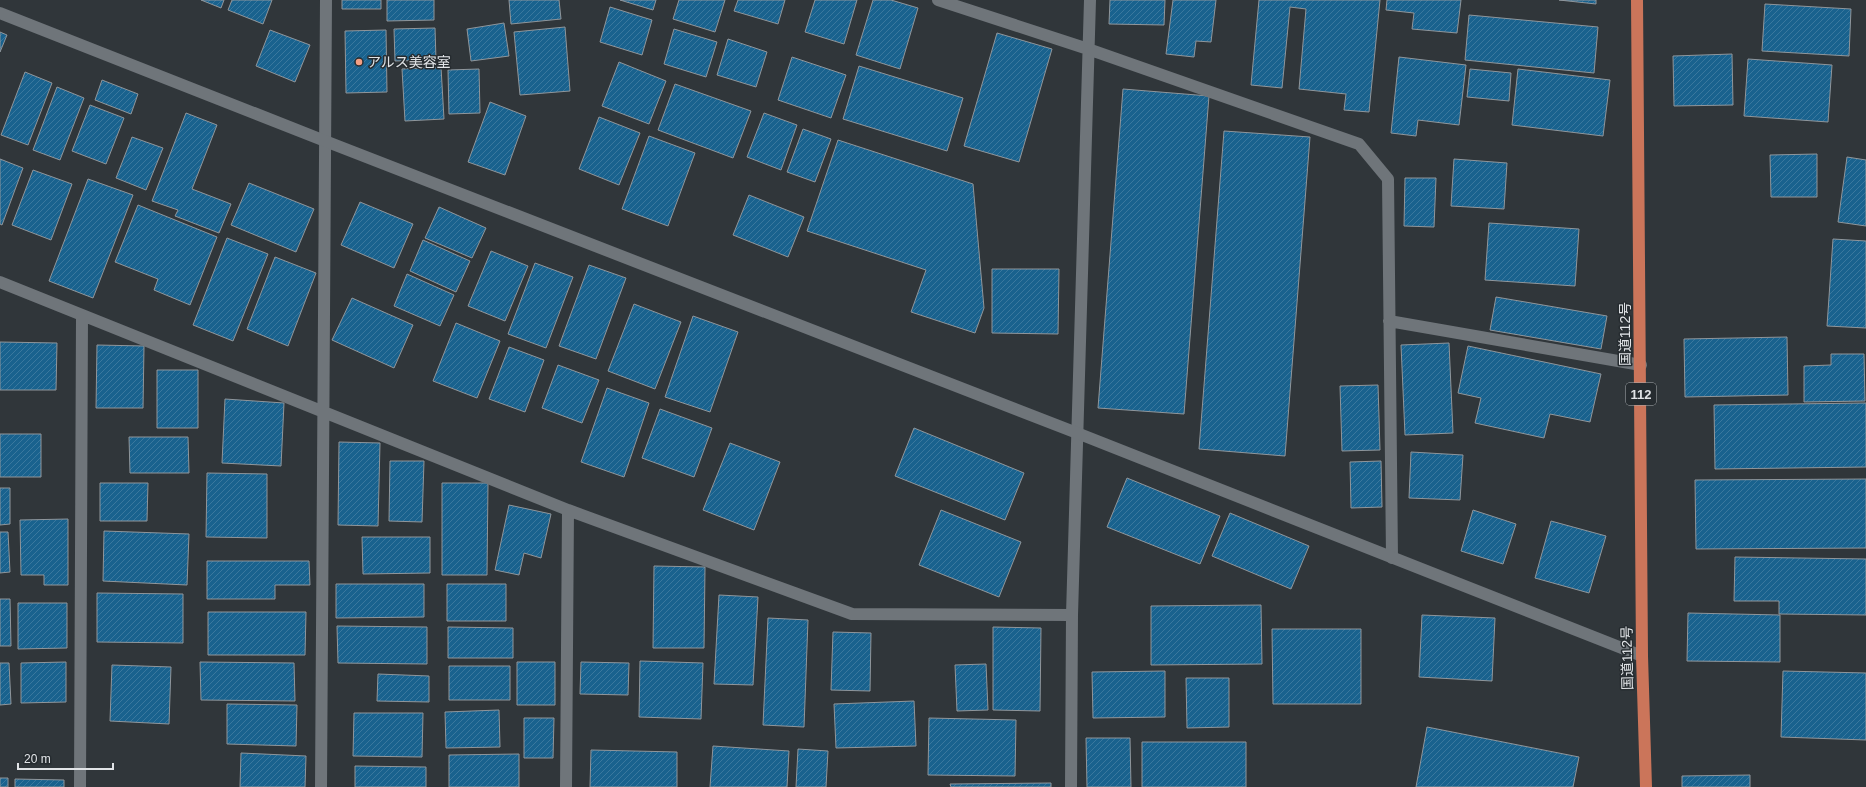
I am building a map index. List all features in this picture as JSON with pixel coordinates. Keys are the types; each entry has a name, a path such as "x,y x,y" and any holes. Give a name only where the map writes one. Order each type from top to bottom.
{"highway":[{"name":"国道112号","path":"1637,0 1641,365 1642,656 1646,787"}],"street":[{"path":"321,787 322,411 326,0"},
{"path":"938,0 1088,49 1359,144 1388,179 1392,558"},
{"path":"1071,787 1072,615 1090,0"},
{"path":"0,13 1077,433 1642,656"},
{"path":"0,282 568,510 852,614 1072,615"},
{"path":"80,787 82,316"},
{"path":"1389,321 1641,365"},
{"path":"566,787 568,510"}],"building":[{"path":"201,0 224,0 221,8"},
{"path":"232,0 272,0 263,24 228,10"},
{"path":"342,0 381,0 381,9 342,9"},
{"path":"387,0 434,0 434,20 387,21"},
{"path":"509,0 559,0 561,19 511,24"},
{"path":"620,0 656,0 653,10"},
{"path":"679,0 725,0 715,32 673,19"},
{"path":"738,0 785,0 778,24 734,11"},
{"path":"815,0 857,0 844,44 805,32"},
{"path":"873,0 891,0 918,8 900,69 856,55"},
{"path":"1110,0 1165,0 1164,25 1109,24"},
{"path":"1173,0 1216,0 1211,42 1196,41 1194,57 1166,54"},
{"path":"1259,0 1380,0 1369,112 1344,110 1346,94 1299,89 1306,9 1290,7 1282,88 1251,85"},
{"path":"1387,0 1461,0 1457,33 1412,29 1414,13 1386,10"},
{"path":"1559,0 1596,0 1596,4"},
{"path":"1765,4 1851,9 1849,56 1762,51"},
{"path":"610,7 652,20 642,55 600,42"},
{"path":"1469,15 1598,27 1594,73 1465,60"},
{"path":"504,23 509,56 471,61 467,29"},
{"path":"565,27 570,91 520,95 514,32"},
{"path":"435,28 436,60 395,61 394,29"},
{"path":"674,29 717,42 706,77 664,64"},
{"path":"270,30 310,45 295,82 256,66"},
{"path":"386,30 387,92 346,93 345,31"},
{"path":"0,32 7,35 0,52"},
{"path":"997,33 1052,49 1019,162 964,146"},
{"path":"728,39 767,52 756,87 717,75"},
{"path":"1732,54 1733,105 1674,106 1673,56"},
{"path":"792,57 846,75 831,118 778,100"},
{"path":"1399,57 1466,65 1459,125 1418,120 1416,136 1391,133"},
{"path":"1748,59 1832,65 1828,122 1744,116"},
{"path":"619,62 666,81 649,124 602,106"},
{"path":"859,66 963,98 947,151 843,119"},
{"path":"441,67 444,119 405,121 402,69"},
{"path":"479,69 480,113 449,114 448,70"},
{"path":"1470,69 1511,73 1509,101 1467,97"},
{"path":"1518,69 1610,80 1603,136 1512,125"},
{"path":"25,72 52,83 28,145 1,135"},
{"path":"102,80 138,94 131,114 95,100"},
{"path":"675,84 751,111 733,158 658,130"},
{"path":"57,87 84,98 60,160 33,150"},
{"path":"1123,89 1209,96 1184,414 1098,408"},
{"path":"490,102 526,116 505,175 468,162"},
{"path":"90,105 124,118 106,164 72,151"},
{"path":"186,113 217,125 192,189 231,204 219,233 175,216 178,210 152,201"},
{"path":"764,113 797,125 781,170 747,157"},
{"path":"599,117 640,133 619,185 579,169"},
{"path":"803,129 831,139 815,182 787,172"},
{"path":"1224,131 1310,137 1285,456 1199,449"},
{"path":"649,136 695,153 668,226 622,209"},
{"path":"132,137 163,148 146,190 116,178"},
{"path":"838,140 973,184 984,308 975,333 911,312 926,270 807,231"},
{"path":"1817,154 1817,197 1771,197 1770,155"},
{"path":"1847,157 1866,160 1866,226 1838,222"},
{"path":"0,159 23,168 2,225 0,224"},
{"path":"1454,159 1507,163 1504,209 1451,206"},
{"path":"33,170 72,184 51,240 12,225"},
{"path":"1405,178 1436,178 1434,227 1404,226"},
{"path":"88,179 133,195 93,298 49,281"},
{"path":"249,183 314,209 296,252 231,225"},
{"path":"749,195 804,217 788,257 733,235"},
{"path":"360,202 413,224 394,268 341,245"},
{"path":"138,205 217,237 190,305 154,290 158,279 115,262"},
{"path":"439,207 486,228 472,258 425,238"},
{"path":"1489,223 1579,229 1575,286 1485,280"},
{"path":"227,238 268,254 233,341 193,325"},
{"path":"1833,239 1866,241 1866,328 1827,326"},
{"path":"423,240 470,261 456,292 410,271"},
{"path":"491,251 528,266 505,321 468,306"},
{"path":"275,257 316,273 288,346 247,329"},
{"path":"535,263 573,277 546,348 508,334"},
{"path":"589,265 626,278 596,359 559,346"},
{"path":"992,269 1059,269 1058,334 992,333"},
{"path":"407,274 454,295 440,326 394,306"},
{"path":"1496,297 1607,316 1601,349 1490,330"},
{"path":"352,298 413,325 394,368 332,340"},
{"path":"634,304 681,322 655,389 608,371"},
{"path":"693,316 738,332 710,412 665,397"},
{"path":"456,323 500,341 477,398 433,381"},
{"path":"1787,337 1788,395 1685,397 1684,339"},
{"path":"0,342 57,343 56,390 0,390"},
{"path":"1449,343 1453,433 1405,435 1401,345"},
{"path":"97,345 144,346 143,408 96,408"},
{"path":"1468,346 1601,374 1590,422 1550,414 1544,438 1475,423 1481,398 1458,393"},
{"path":"509,347 544,360 525,412 489,399"},
{"path":"1831,354 1864,354 1865,401 1804,402 1804,366 1831,365"},
{"path":"558,365 599,380 582,423 542,408"},
{"path":"157,370 198,370 198,428 157,428"},
{"path":"1378,385 1380,450 1342,451 1340,386"},
{"path":"607,388 649,403 624,477 581,462"},
{"path":"225,399 284,403 281,466 222,463"},
{"path":"1866,403 1866,467 1715,469 1714,405"},
{"path":"660,409 712,428 694,477 642,458"},
{"path":"914,428 1024,473 1005,520 895,476"},
{"path":"0,434 41,434 41,477 0,477"},
{"path":"129,437 188,437 189,473 130,473"},
{"path":"339,442 380,443 378,526 338,525"},
{"path":"730,443 780,462 754,530 703,510"},
{"path":"1411,452 1463,455 1460,500 1409,498"},
{"path":"390,461 424,461 422,522 389,521"},
{"path":"1381,461 1382,507 1351,508 1350,462"},
{"path":"207,473 267,474 267,538 206,537"},
{"path":"1127,478 1220,516 1200,564 1107,527"},
{"path":"1866,479 1866,548 1696,549 1695,480"},
{"path":"100,483 148,483 147,521 100,521"},
{"path":"442,483 488,483 487,575 442,575"},
{"path":"0,488 10,488 10,524 0,525"},
{"path":"509,505 551,514 541,558 524,553 519,575 495,570"},
{"path":"941,510 1021,542 999,597 919,565"},
{"path":"1473,510 1516,524 1503,564 1461,551"},
{"path":"1230,513 1309,546 1291,589 1212,556"},
{"path":"68,519 68,585 44,585 44,575 21,575 20,520"},
{"path":"1551,521 1606,536 1589,593 1535,578"},
{"path":"104,531 189,534 187,585 103,581"},
{"path":"0,532 8,532 10,572 0,573"},
{"path":"362,537 430,537 430,573 363,574"},
{"path":"1735,557 1866,559 1866,615 1779,614 1779,601 1734,601"},
{"path":"207,561 309,561 310,585 275,585 275,599 207,599"},
{"path":"654,566 705,567 704,648 653,648"},
{"path":"336,584 424,584 424,617 336,618"},
{"path":"447,584 506,584 506,621 447,621"},
{"path":"97,593 183,594 183,643 97,642"},
{"path":"719,595 758,597 753,685 714,684"},
{"path":"0,599 10,599 11,646 0,646"},
{"path":"18,603 67,603 67,648 18,649"},
{"path":"1261,605 1262,664 1151,665 1151,606"},
{"path":"208,612 306,612 305,655 208,655"},
{"path":"1688,613 1780,615 1780,662 1687,661"},
{"path":"1422,615 1495,618 1492,681 1419,677"},
{"path":"768,618 808,620 804,727 763,725"},
{"path":"337,626 427,627 427,664 338,663"},
{"path":"448,627 513,628 513,658 448,658"},
{"path":"993,627 1041,628 1040,711 993,710"},
{"path":"1272,629 1361,629 1361,704 1273,704"},
{"path":"833,632 871,633 870,691 831,690"},
{"path":"640,661 703,663 701,719 639,717"},
{"path":"66,662 66,702 21,703 21,663"},
{"path":"200,662 294,663 295,701 201,700"},
{"path":"517,662 555,662 555,705 517,705"},
{"path":"581,662 629,663 628,695 580,694"},
{"path":"0,663 9,663 11,704 0,705"},
{"path":"986,664 988,710 957,711 955,665"},
{"path":"112,665 171,667 169,724 110,721"},
{"path":"449,666 510,666 510,700 449,700"},
{"path":"1165,671 1165,717 1093,718 1092,672"},
{"path":"1783,671 1866,673 1866,740 1781,737"},
{"path":"378,674 429,676 429,702 377,701"},
{"path":"1186,678 1229,678 1229,727 1187,728"},
{"path":"914,701 916,746 836,748 834,704"},
{"path":"227,704 297,705 296,746 227,744"},
{"path":"499,710 500,747 446,748 445,712"},
{"path":"354,713 423,713 422,757 353,756"},
{"path":"524,718 554,718 553,758 524,758"},
{"path":"929,718 1016,720 1015,776 928,775"},
{"path":"1427,727 1579,757 1573,787 1416,787"},
{"path":"1086,738 1130,738 1131,787 1087,787"},
{"path":"1142,742 1246,742 1246,787 1142,787"},
{"path":"713,746 789,751 787,787 710,787"},
{"path":"798,749 828,751 826,787 796,787"},
{"path":"591,750 677,752 677,787 590,787"},
{"path":"241,753 306,756 305,787 240,787"},
{"path":"519,754 519,787 449,787 449,755"},
{"path":"355,766 426,767 426,787 355,787"},
{"path":"1750,775 1750,787 1682,787 1682,776"},
{"path":"0,778 8,778 8,787 0,787"},
{"path":"15,779 64,780 64,787 15,787"},
{"path":"1051,783 1051,787 951,787 950,784"}],"place":[{"name":"アルス美容室","path":"359,62"}]}
